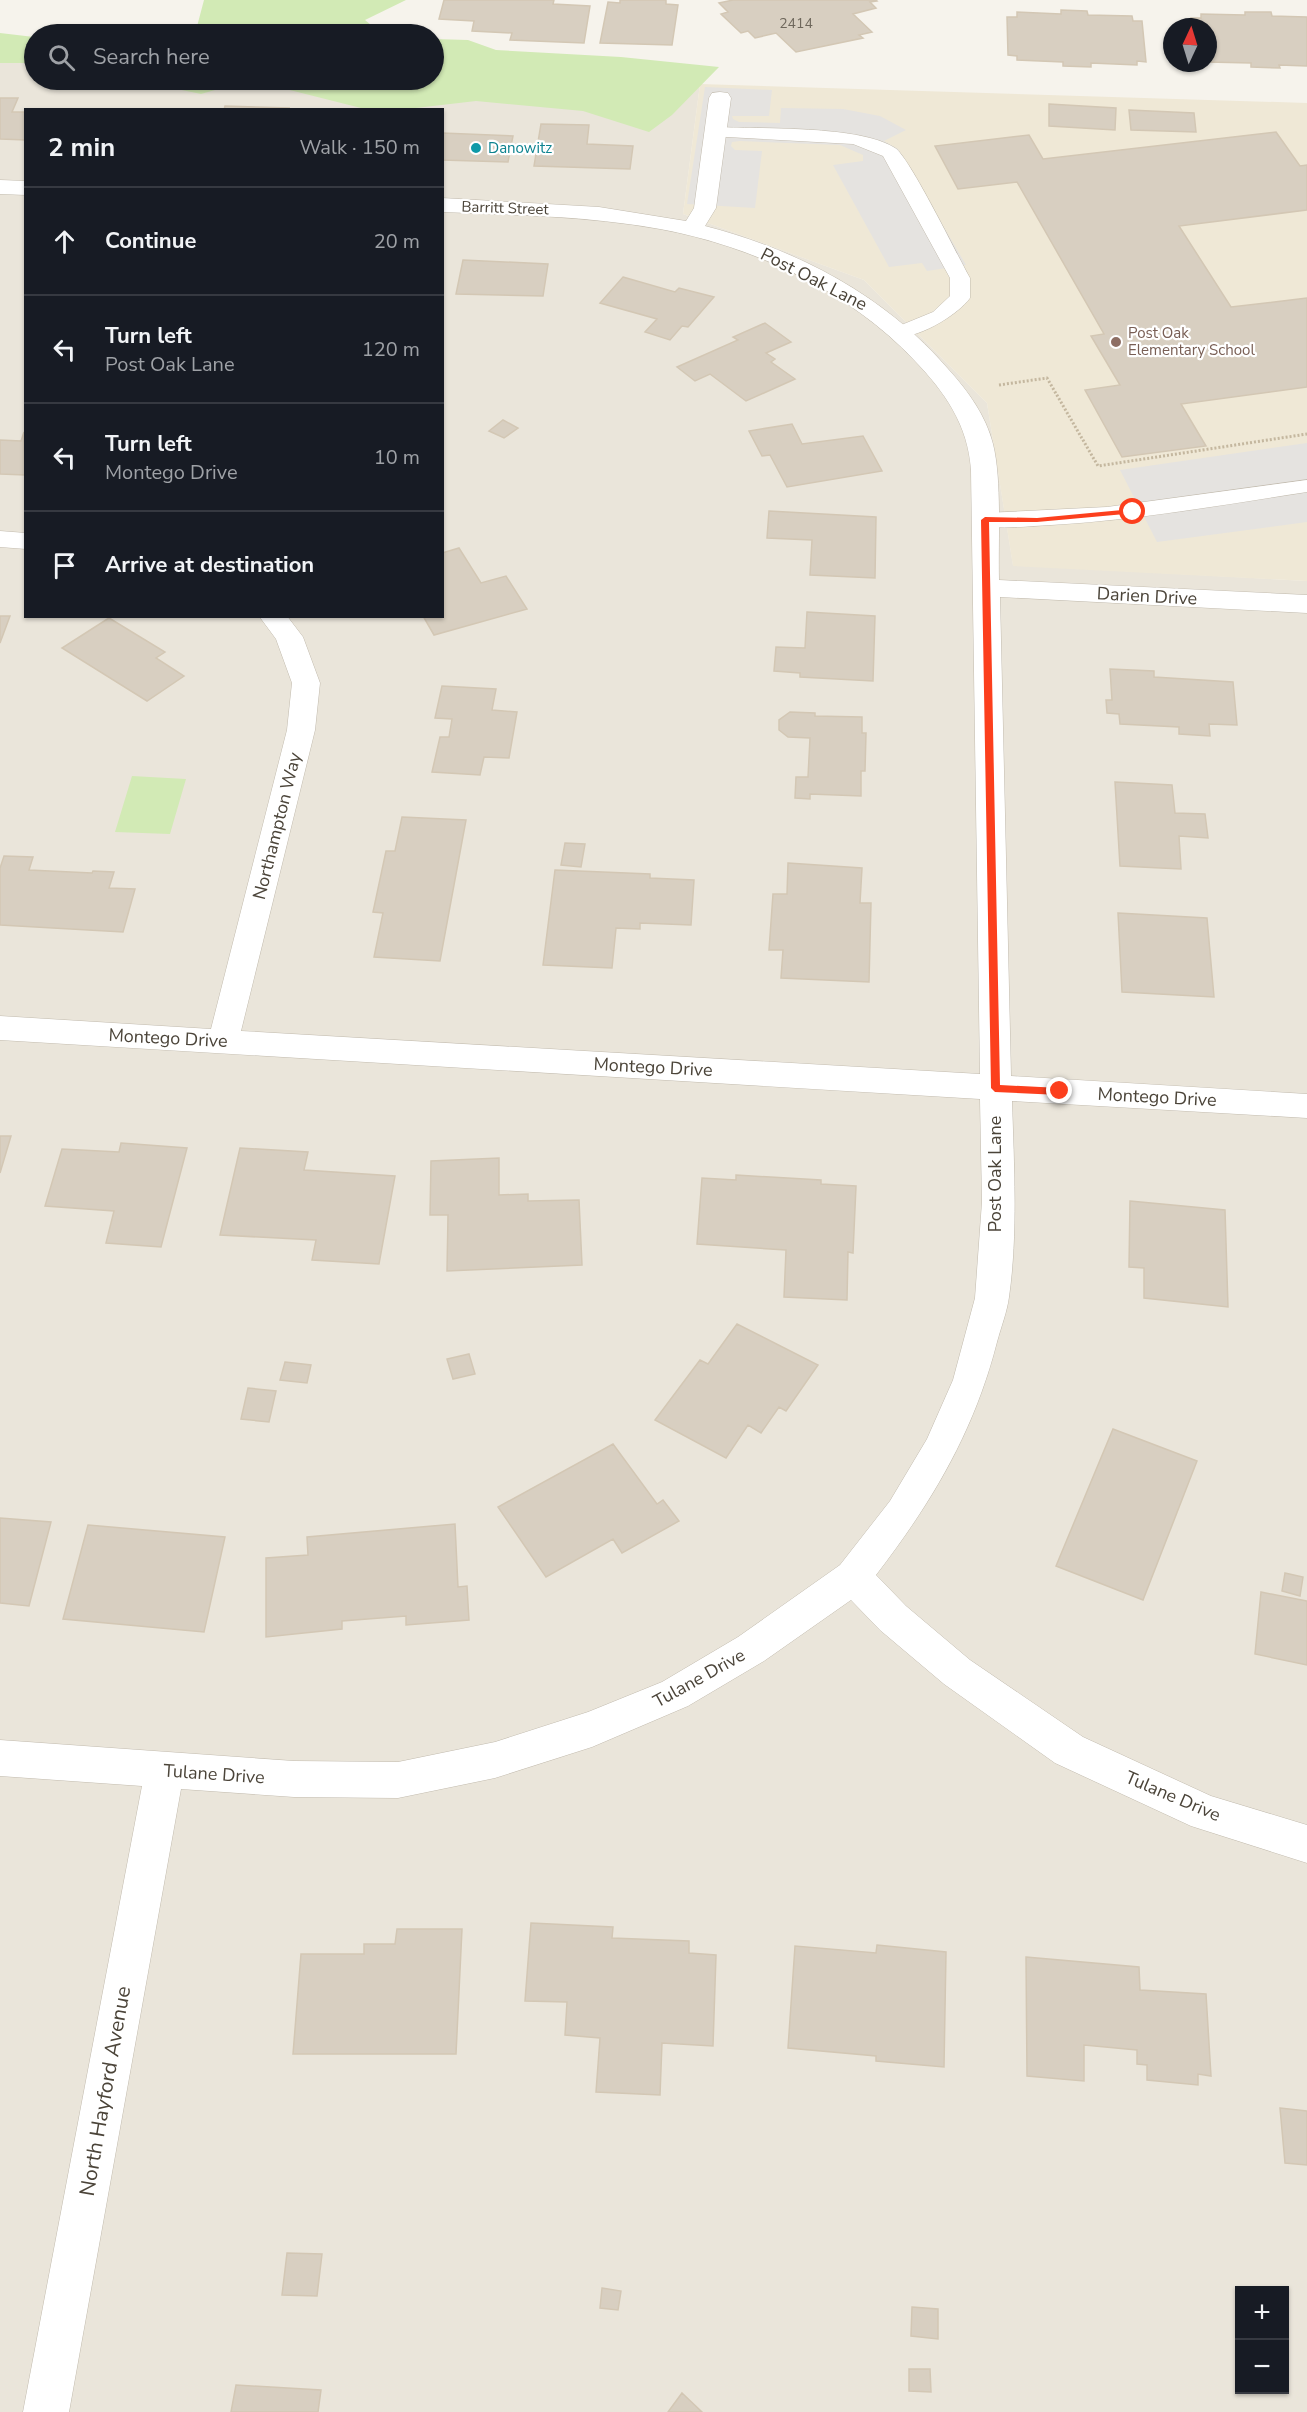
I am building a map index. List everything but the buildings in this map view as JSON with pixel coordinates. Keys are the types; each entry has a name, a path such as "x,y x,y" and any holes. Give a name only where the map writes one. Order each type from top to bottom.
{"street":[{"path":"692,229 705,208 720,98"},
{"path":"0,187 24,188"},
{"name":"Barritt Street","path":"444,205 567,210"},
{"name":"Post Oak Lane","path":"567,210 637,218 692,229 757,249 863,302 901,332 948,382 966,410 980,443 987,588 998,1202 992,1298 970,1380 941,1447 903,1512 853,1577"},
{"path":"0,539 24,541"},
{"name":"Darien Drive","path":"987,588 1307,604"},
{"name":"Northampton Way","path":"223,1041 301,730 306,683 289,637 274,618"},
{"name":"Montego Drive","path":"0,1028 1307,1106"},
{"name":"Tulane Drive","path":"0,1758 294,1779 398,1780 495,1760 592,1729 675,1694 751,1649 853,1577 893,1618 957,1672 1069,1750 1205,1813 1307,1844"},
{"name":"North Hayford Avenue","path":"46,2412 165,1770"}],"lane":[{"path":"715,132 856,139 890,152 960,278 960,298 940,316 901,332"},
{"path":"985,520 1037,520 1133,512 1307,486"}],"path":[{"path":"999,386 1047,378 1098,466 1307,435"}],"shaded area":[{"path":"0,57 24,58 24,90 444,90 444,80 700,84 683,214 864,280 987,403 1013,565 1307,581 1307,2412 0,2412"},
{"name":"Post Oak Elementary School","path":"700,84 1307,103 1307,581 1013,566 987,403 864,280 683,214"},
{"path":"705,87 772,90 769,116 732,116 739,122 780,123 781,108 843,109 880,116 906,130 884,141 898,149 966,265 927,271 922,263 889,267 833,165 863,161 863,155 840,145 732,142 731,146 735,150 762,151 755,208 687,204"},
{"path":"1307,443 1307,522 1157,542 1120,470"}],"green space":[{"path":"204,0 406,0 365,20 370,24 198,24"},
{"path":"0,33 24,36 24,63 0,63"},
{"path":"444,39 468,40 496,50 621,57 719,67 672,115 649,132 583,111 476,101 416,108 361,108 290,90 444,90"},
{"path":"182,90 215,90 201,94"},
{"path":"132,776 186,779 170,834 115,832"}],"place":[{"name":"Danowitz","path":"476,148"},
{"name":"Post Oak Elementary School","path":"1116,342"}],"route":[{"path":"1060,1091 995,1088 985,520 1037,520 1133,512"}]}
